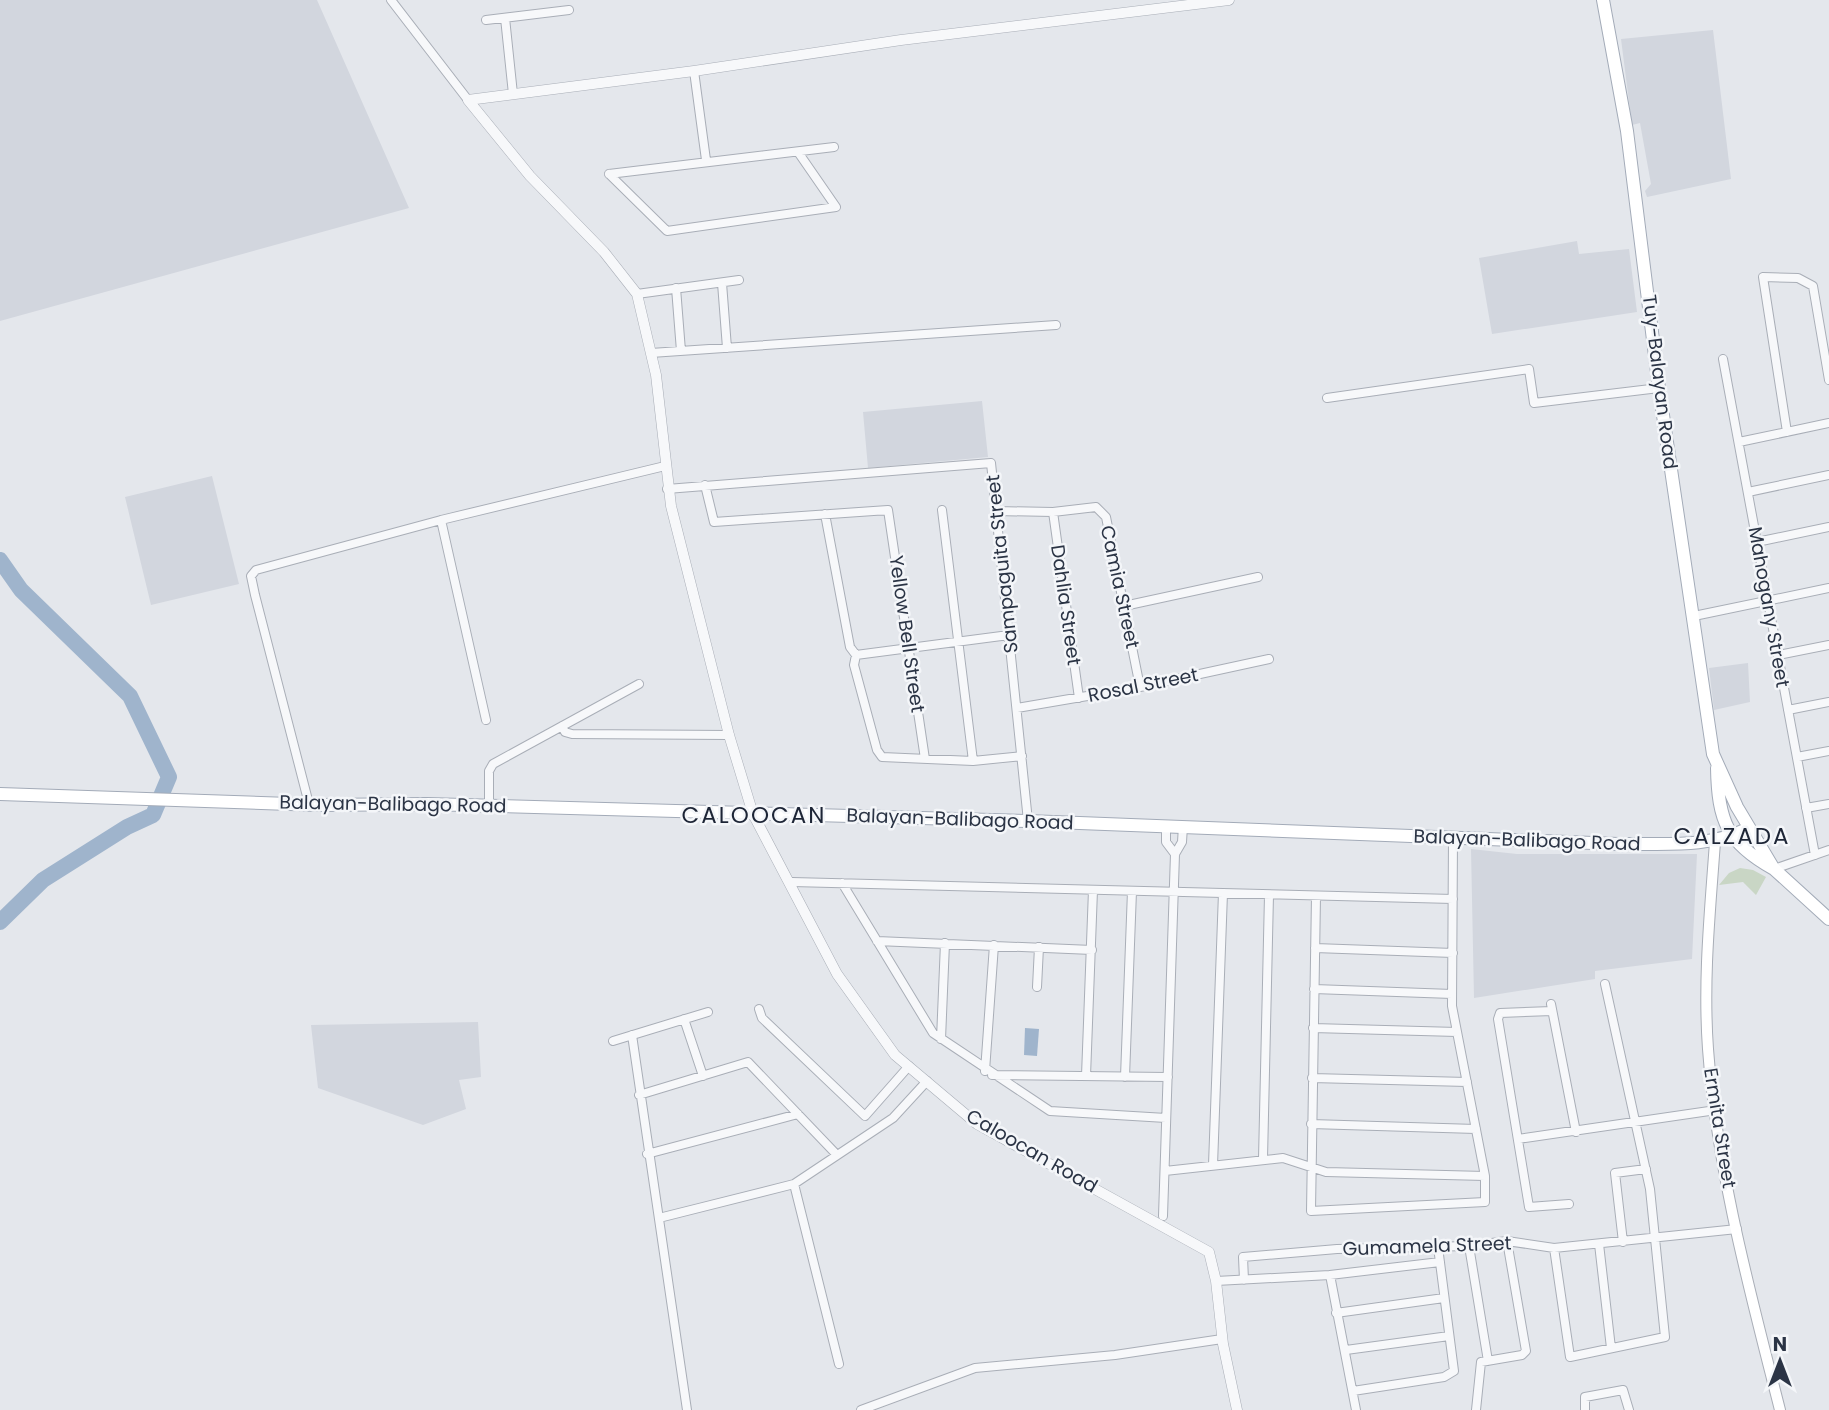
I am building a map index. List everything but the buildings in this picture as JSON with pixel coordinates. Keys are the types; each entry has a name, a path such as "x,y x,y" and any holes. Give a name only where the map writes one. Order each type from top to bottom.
{"main road":[{"name":"Tuy-Balayan Road","path":"1603,0 1628,143 1705,713 1717,765 1717,801 1731,837"},
{"name":"Tuy-Balayan Road","path":"1717,765 1749,828 1774,869"},
{"name":"Balayan-Balibago Road","path":"0,794 1028,821 1685,845 1715,842 1749,828"},
{"path":"1731,837 1751,855 1774,869 1829,919"},
{"name":"Ermita Street","path":"1715,842 1705,965 1708,1049 1737,1229 1780,1410"}],"street":[{"path":"391,0 530,176 604,252 636,294 739,280"},
{"path":"468,100 694,71 912,38 1228,0"},
{"path":"486,20 569,10"},
{"path":"505,18 513,94"},
{"path":"694,71 706,160"},
{"path":"798,152 836,207 667,231 609,174 706,160 834,147"},
{"path":"1787,432 1762,277 1798,278 1813,286 1829,380"},
{"path":"722,283 727,348"},
{"path":"676,288 681,351"},
{"name":"Caloocan Road","path":"636,294 651,353 667,489 729,735 753,814 837,974 895,1055 977,1124 1209,1252 1216,1282 1222,1339 1237,1410"},
{"path":"651,353 1056,325"},
{"name":"Mahogany Street","path":"1723,359 1815,855"},
{"path":"1327,398 1529,369 1534,403 1659,388"},
{"path":"1739,442 1829,423"},
{"name":"Sampaguita Street","path":"667,489 991,463 1028,821"},
{"path":"309,804 251,576 256,570 441,520 665,466"},
{"path":"1748,492 1829,475"},
{"path":"705,485 714,522 825,514 850,647 856,655 854,665 877,750 883,757 895,760 973,761 1023,756"},
{"name":"Camia Street","path":"996,511 1053,512 1096,507 1106,517 1140,687"},
{"name":"Yellow Bell Street","path":"825,514 888,510 925,759"},
{"path":"942,510 973,761"},
{"name":"Dahlia Street","path":"1053,512 1079,698"},
{"path":"441,520 486,720"},
{"path":"1757,542 1829,527"},
{"path":"1124,606 1258,577"},
{"path":"1694,616 1829,588"},
{"path":"856,655 1009,635"},
{"path":"1778,655 1829,645"},
{"name":"Rosal Street","path":"1017,708 1140,687 1269,659"},
{"path":"489,806 489,771 493,764 639,684"},
{"path":"1788,710 1829,702"},
{"path":"562,726 565,732 572,734 729,735"},
{"path":"1797,757 1829,751"},
{"path":"1806,808 1829,804"},
{"path":"1166,826 1166,842 1175,854"},
{"path":"1163,1216 1173,892 1175,854 1182,842 1183,826"},
{"path":"1316,896 1311,1211 1485,1202 1485,1176 1452,995 1453,838"},
{"path":"1774,869 1829,850"},
{"path":"792,882 1453,899"},
{"path":"842,883 933,1033 941,1039 988,1073 1050,1111 1166,1118"},
{"path":"1086,1076 1093,890"},
{"path":"1125,1077 1132,891"},
{"path":"1213,1165 1223,893"},
{"path":"1263,1159 1269,895"},
{"path":"877,942 993,944 1092,950"},
{"path":"941,1039 945,943"},
{"path":"988,1073 993,944"},
{"path":"1037,987 1039,947"},
{"path":"1315,948 1453,953"},
{"path":"1554,1248 1570,1357 1665,1337 1646,1169 1605,984"},
{"path":"1314,989 1452,995"},
{"path":"1569,1204 1529,1207 1498,1019 1500,1013 1552,1007 1576,1132"},
{"path":"759,1009 762,1018 865,1116 909,1066"},
{"path":"613,1041 708,1012"},
{"path":"684,1019 703,1076"},
{"path":"1313,1028 1457,1032"},
{"path":"632,1035 647,1154 687,1410"},
{"path":"639,1095 748,1062 837,1155"},
{"path":"988,1073 1168,1077"},
{"path":"1312,1078 1467,1082"},
{"path":"659,1218 794,1184 892,1118 927,1081"},
{"path":"1518,1139 1637,1124 1716,1110"},
{"path":"647,1154 798,1114"},
{"path":"1311,1124 1476,1129"},
{"path":"1165,1171 1283,1158 1326,1172 1485,1176"},
{"path":"1623,1242 1615,1173 1646,1169"},
{"path":"794,1184 839,1364"},
{"name":"Gumamela Street","path":"1244,1280 1242,1257 1337,1249 1438,1247 1507,1241 1554,1248 1654,1240 1737,1229"},
{"path":"1476,1410 1481,1362 1522,1355 1526,1351 1507,1241"},
{"path":"1599,1244 1611,1348"},
{"path":"1469,1245 1488,1361"},
{"path":"1353,1391 1444,1377 1454,1371 1438,1247"},
{"path":"1216,1282 1330,1275 1440,1262"},
{"path":"1330,1275 1356,1410"},
{"path":"1336,1313 1444,1298"},
{"path":"1346,1350 1449,1336"},
{"path":"861,1410 975,1368 1115,1356 1222,1339"},
{"path":"1585,1410 1585,1397 1623,1390 1629,1410"}],"shaded area":[{"path":"0,0 317,0 409,208 0,321"},
{"path":"1713,30 1731,179 1647,197 1645,191 1651,184 1640,123 1632,125 1621,39"},
{"path":"1577,241 1579,254 1629,249 1637,312 1492,334 1479,258"},
{"path":"982,401 988,457 868,468 863,412"},
{"path":"212,476 239,584 151,605 125,497"},
{"path":"1748,663 1750,702 1714,710 1709,668"},
{"path":"1471,849 1517,854 1697,854 1692,959 1595,971 1595,979 1474,998"},
{"path":"478,1022 481,1077 459,1080 466,1109 423,1125 318,1088 311,1025"}],"green space":[{"path":"1740,868 1753,870 1766,877 1756,895 1743,882 1719,885 1729,873"}],"water":[{"path":"1025,1028 1039,1029 1037,1056 1024,1055"}],"waterway":[{"path":"0,560 21,590 130,696 169,777 153,815 127,827 43,880 0,922"}],"district":[{"name":"CALOOCAN","path":"754,815"},
{"name":"CALZADA","path":"1732,836"}]}
